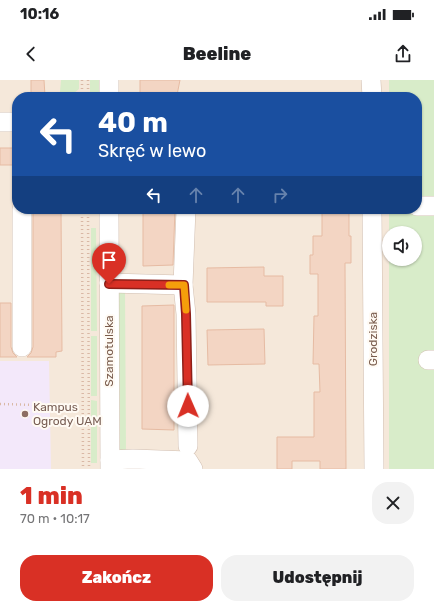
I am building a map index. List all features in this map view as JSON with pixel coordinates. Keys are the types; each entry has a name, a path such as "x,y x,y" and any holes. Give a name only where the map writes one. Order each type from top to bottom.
{"street":[{"path":"109,80 109,92"},
{"path":"372,80 372,92"},
{"path":"0,122 12,122"},
{"path":"422,206 434,206"},
{"path":"22,214 22,347"},
{"name":"Szamotulska","path":"109,214 110,464"},
{"path":"186,214 184,285 186,314 188,446"},
{"name":"Grodziska","path":"372,214 374,469"},
{"path":"109,284 184,285"},
{"path":"110,464 188,460 194,469"}],"path":[{"path":"82,80 82,92"},
{"path":"88,80 88,92"},
{"path":"82,214 83,469"},
{"path":"88,214 89,469"},
{"path":"0,404 37,405"}],"shaded area":[{"path":"0,80 434,80 434,469 0,469"},
{"name":"Kampus Ogrody UAM","path":"0,361 49,361 51,469 0,469"}],"green space":[{"path":"61,80 79,80 79,89 75,92 60,92"},
{"path":"90,80 100,80 100,92 90,92"},
{"path":"389,80 434,80 434,469 389,469 389,266 422,266 422,226 389,226 389,214 422,214 422,92 389,92"},
{"path":"91,228 96,228 97,331 91,331"},
{"path":"125,289 126,453 118,450 118,295"},
{"path":"91,336 97,336 97,396 91,396"},
{"path":"91,400 97,401 97,463 91,463"}],"building":[{"path":"31,80 44,80 45,92 31,92"},
{"path":"140,80 180,80 178,92 140,92"},
{"path":"0,148 12,148 12,165 0,165"},
{"path":"33,214 61,214 62,351 56,352 56,357 27,357 31,353 33,347"},
{"path":"143,214 175,214 173,265 143,266"},
{"path":"322,214 349,214 351,263 345,263 346,469 320,469 320,461 292,461 292,469 277,469 277,437 314,437 314,392 320,392 319,364 313,364 314,316 318,316 318,274 310,274 310,255 313,255 313,236 322,236"},
{"path":"264,267 264,276 283,276 283,306 266,306 266,302 207,302 207,268"},
{"path":"0,303 11,303 11,347 13,353 17,357 0,357"},
{"path":"174,305 174,430 142,429 142,306"},
{"path":"264,329 265,364 208,365 207,330"}],"slow traffic":[{"path":"169,285 184,285 186,310"}],"place":[{"name":"Kampus Ogrody UAM","path":"25,414"}],"route":[{"path":"109,284 184,285 188,406"}]}
